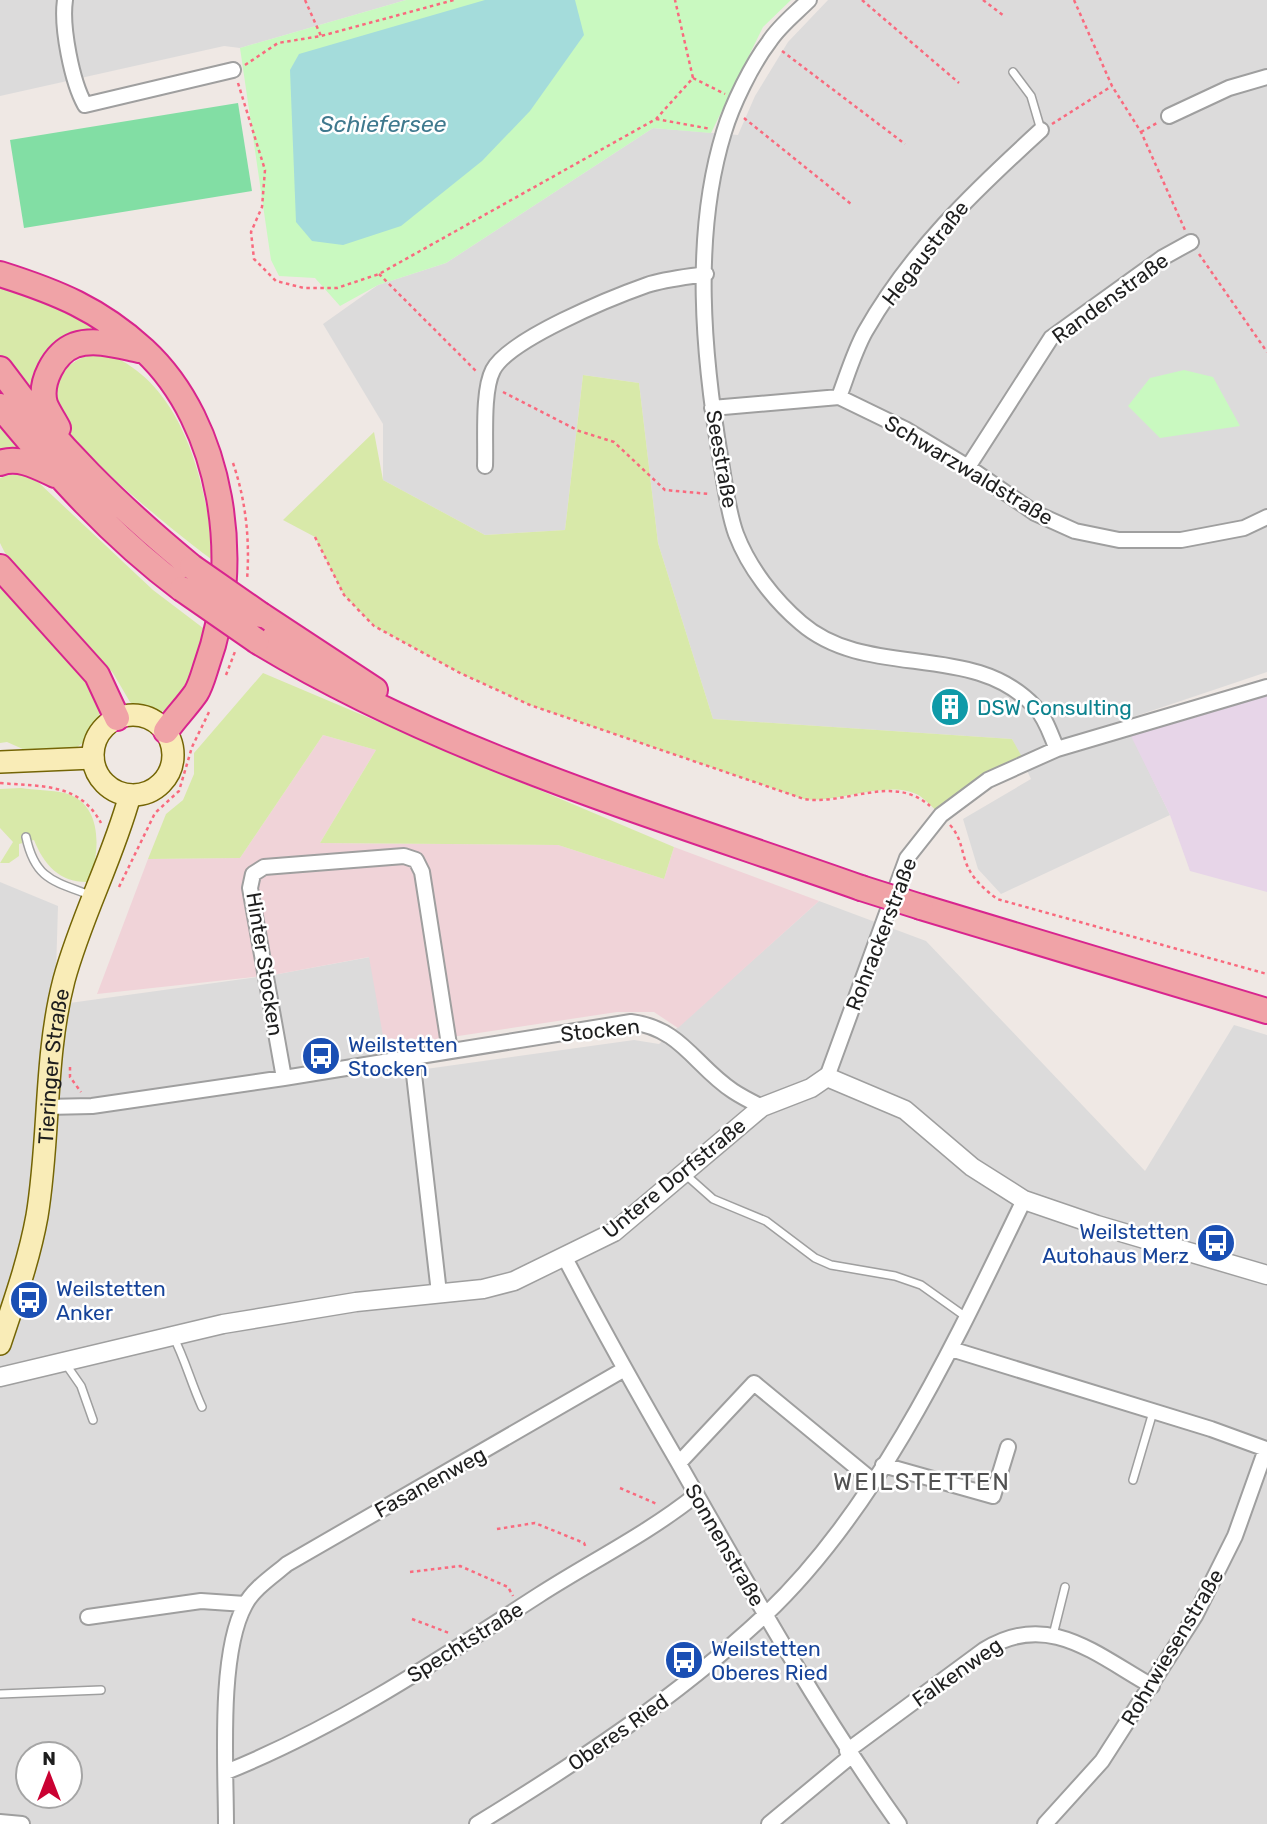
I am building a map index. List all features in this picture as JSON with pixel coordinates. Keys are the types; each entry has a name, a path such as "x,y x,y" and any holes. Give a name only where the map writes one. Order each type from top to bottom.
{"highway":[{"path":"0,274 63,294 110,321 146,352 169,379 198,430 213,473 222,520 222,604 214,646 197,692 166,731"},
{"path":"67,469 45,403 44,387 49,370 75,345 106,343 146,352"},
{"path":"0,369 67,469"},
{"path":"0,406 67,469 123,510 247,641 316,676 443,734 552,778 862,888 1267,1010"},
{"path":"0,463 8,460 67,469"},
{"path":"0,568 97,675 117,718"},
{"path":"187,578 261,615 443,734"}],"main road":[{"path":"143,716 166,731 174,755 172,768 156,789 131,795 119,793 101,779 93,758 99,734 117,718 143,716"},
{"path":"0,762 93,758"},
{"name":"Tieringer Straße","path":"0,1344 19,1287 36,1218 51,1050 65,979 106,894 131,795"}],"street":[{"path":"65,0 66,35 77,91 85,105 233,69"},
{"name":"Seestraße","path":"809,0 769,41 735,105 724,131 707,228 706,342 712,408 736,534 758,575 778,601 804,625 841,646 874,655 940,662 993,677 1036,707 1057,749"},
{"path":"1169,116 1229,88 1267,78"},
{"name":"Hegaustraße","path":"839,397 865,334 910,264 965,199 1041,130"},
{"name":"Randenstraße","path":"968,467 1051,338 1162,258 1191,242"},
{"path":"485,466 489,383 494,368 543,330 649,284 706,274"},
{"path":"712,408 839,397"},
{"name":"Schwarzwaldstraße","path":"839,397 905,429 968,467 1035,513 1075,531 1119,540 1181,540 1244,528 1267,517"},
{"name":"Rohrackerstraße","path":"827,1077 907,858 941,815 988,780 1057,749 1267,687"},
{"name":"Hinter Stocken","path":"284,1078 250,888 253,874 264,866 404,856 416,860 422,872 450,1051"},
{"name":"Stocken","path":"46,1107 92,1106 631,1022 649,1024 668,1033 731,1091 762,1107"},
{"path":"412,1057 439,1293"},
{"path":"827,1077 905,1110 972,1167 1024,1200 1267,1275"},
{"name":"Untere Dorfstraße","path":"0,1377 223,1324 330,1306 483,1289 514,1281 614,1232 762,1107 811,1088 827,1077"},
{"name":"Oberes Ried","path":"477,1824 568,1768 680,1688 765,1615 823,1551 873,1481 951,1349 1024,1200"},
{"name":"Sonnenstraße","path":"565,1258 623,1370 765,1615 849,1754 900,1824"},
{"name":"Rohrwiesenstraße","path":"951,1349 1266,1449 1235,1536 1215,1580 1152,1686 1102,1761 1045,1824"},
{"name":"Fasanenweg","path":"226,1824 229,1676 234,1637 245,1604 287,1564 623,1370"},
{"path":"679,1463 754,1383 873,1481"},
{"path":"883,1465 993,1496 1008,1447"},
{"name":"Spechtstraße","path":"226,1773 274,1753 331,1724 667,1518 696,1495"},
{"path":"88,1617 201,1601 245,1604"},
{"name":"Falkenweg","path":"769,1824 849,1754 1004,1637 1026,1632 1053,1634 1074,1642 1152,1686"},
{"path":"0,1822 22,1824"}],"lane":[{"path":"1013,72 1031,96 1041,130"},
{"path":"26,837 36,869 53,882 92,896 106,894"},
{"path":"684,1173 713,1199 766,1221 816,1258 831,1265 895,1276 921,1285 966,1317"},
{"path":"172,1336 185,1360 191,1383 202,1407"},
{"path":"65,1362 81,1386 93,1420"},
{"path":"1133,1480 1153,1411"},
{"path":"1053,1634 1065,1587"},
{"path":"0,1694 101,1690"}],"path":[{"path":"305,0 321,36"},
{"path":"454,0 321,36 278,43 257,60 233,69 265,170 262,207 251,232 254,259 276,281 304,288 337,288 379,274 656,119 693,78"},
{"path":"675,0 693,78 735,105 851,204"},
{"path":"862,0 959,83"},
{"path":"983,0 1004,16"},
{"path":"1074,0 1112,86 1141,131 1191,242 1267,352"},
{"path":"769,41 905,144"},
{"path":"1041,130 1112,86"},
{"path":"656,119 724,131"},
{"path":"379,274 489,383 534,410 614,442 664,490 727,495"},
{"path":"233,463 240,485 249,546 247,587"},
{"path":"315,537 344,595 374,626 460,673 519,699 804,799 824,802 871,791 898,790 918,795 958,834 966,862 977,883 997,899 1267,974"},
{"path":"225,676 247,641"},
{"path":"106,894 155,813 179,791 192,747 216,699"},
{"path":"0,783 72,792 85,800 94,811 101,822 102,836"},
{"path":"70,1065 70,1077 92,1106"},
{"path":"620,1488 657,1502 667,1518"},
{"path":"497,1529 535,1523 584,1544 596,1562"},
{"path":"410,1572 460,1566 508,1587 520,1608"},
{"path":"412,1619 469,1641"}],"shaded area":[{"path":"0,0 406,0 240,48 224,46 0,96"},
{"path":"828,0 1267,0 1267,672 1124,720 1170,815 1001,894 978,869 963,819 1031,779 1012,739 713,719 658,543 639,383 583,375 565,530 485,535 383,480 383,424 323,324 378,285 446,263 653,128 738,135 755,96 788,42"},
{"path":"1267,695 1267,892 1190,871 1170,815 1131,736"},
{"path":"323,735 376,750 320,843 558,845 664,879 674,847 819,901 678,1028 654,1012 617,1012 385,1047 369,957 273,975 97,994 148,859 240,858"},
{"path":"0,882 58,906 55,1005 273,975 370,957 390,1074 634,1040 659,1044 819,901 926,941 1145,1171 1234,1025 1267,1035 1267,1824 0,1824"}],"green space":[{"path":"406,0 791,0 763,27 711,133 653,128 446,263 378,285 340,306 315,278 279,276 271,260 240,48"},
{"path":"238,103 252,191 24,228 10,140"},
{"path":"0,285 79,313 109,332 89,335 33,402 0,355"},
{"path":"105,353 133,368 155,388 173,413 198,471 215,562 101,467 64,425 55,409 56,389 63,372 85,357"},
{"path":"1184,370 1213,377 1240,426 1160,438 1128,406 1150,378"},
{"path":"583,375 639,383 658,543 713,719 1012,739 1022,757 941,815 920,796 908,791 879,790 818,800 804,799 530,705 460,673 374,626 344,595 315,537 283,520 374,432 383,480 485,535 565,530"},
{"path":"0,417 33,459 0,459"},
{"path":"22,475 38,482 153,590 207,631 190,689 172,710 145,713 130,702 113,673 5,553 0,543 0,478"},
{"path":"0,581 92,687 100,711 93,735 76,748 25,750 7,742 0,743"},
{"path":"263,673 674,847 664,879 558,845 320,843 376,750 323,735 240,858 148,859 166,814 183,800 194,774 194,753"},
{"path":"21,788 65,793 87,807 93,818 97,844 89,882 79,882 54,871 34,840 19,844 19,856 9,863 0,863 13,842 0,828 0,789"}],"water":[{"name":"Schiefersee","path":"485,0 575,0 584,35 530,111 482,161 401,226 343,245 312,241 296,222 290,70 299,54"}],"place":[{"name":"DSW Consulting","path":"950,707"},
{"name":"Weilstetten Stocken","path":"321,1056"},
{"name":"Weilstetten Autohaus Merz","path":"1216,1243"},
{"name":"Weilstetten Anker","path":"29,1300"},
{"name":"Weilstetten Oberes Ried","path":"684,1660"}],"district":[{"name":"WEILSTETTEN","path":"922,1482"}]}
